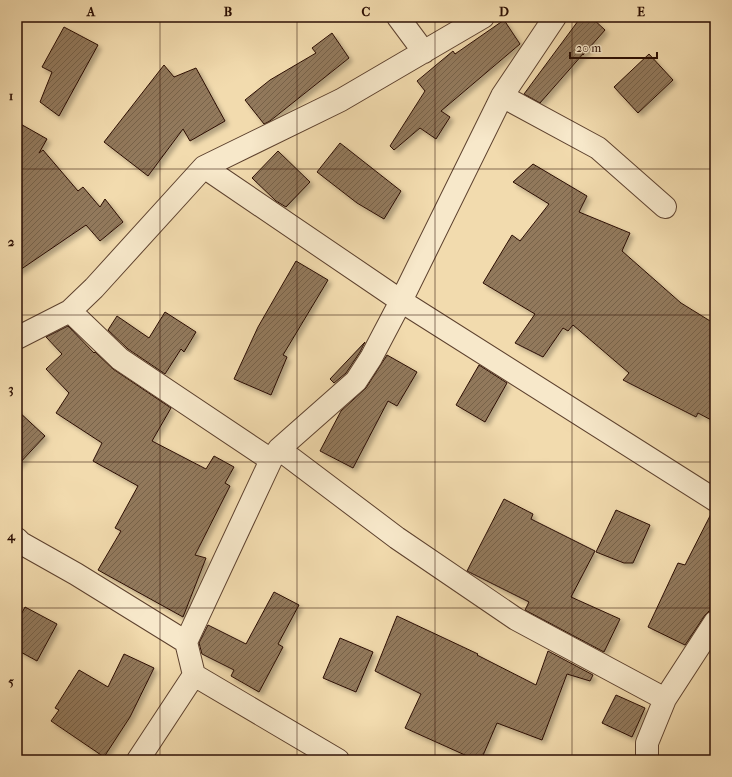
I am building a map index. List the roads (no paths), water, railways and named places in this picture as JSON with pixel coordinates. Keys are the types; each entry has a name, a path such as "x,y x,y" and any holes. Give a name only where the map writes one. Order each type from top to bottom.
{"street":[{"path":"398,17 424,52"},
{"path":"17,338 70,312 94,288 204,167 340,100 483,17"},
{"path":"338,760 194,675 186,642 275,455 356,381 371,358 401,301 502,96 555,17"},
{"path":"502,96 598,148 665,207"},
{"path":"204,167 401,301 715,500"},
{"path":"70,312 120,359 275,455 516,619 665,699"},
{"path":"17,539 21,543 76,574 186,642"},
{"path":"647,760 648,743 665,699 715,622"},
{"path":"138,760 194,675"}]}
